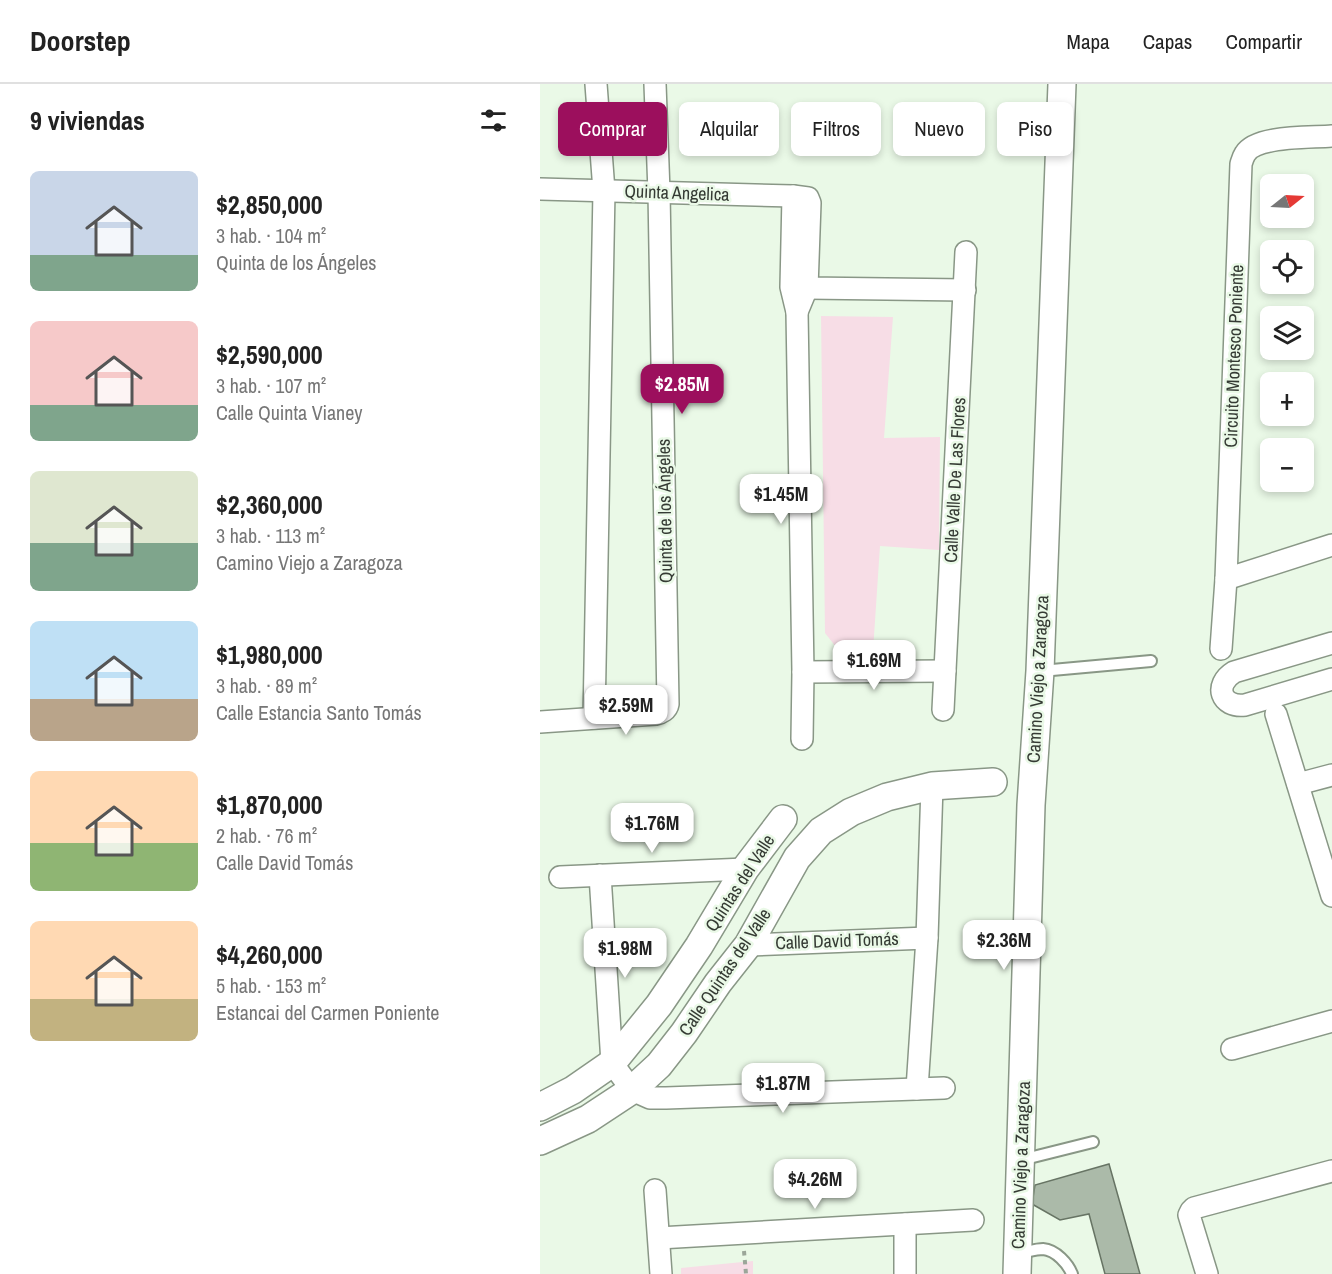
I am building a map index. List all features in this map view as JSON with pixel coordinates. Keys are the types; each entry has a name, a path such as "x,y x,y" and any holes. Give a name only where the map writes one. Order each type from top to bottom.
{"street":[{"path":"540,722 594,718 604,190 597,84"},
{"name":"Quinta de los Ángeles","path":"594,718 656,714 664,710 668,704 655,84"},
{"name":"Camino Viejo a Zaragoza","path":"1018,1263 1031,805 1040,671 1062,84"},
{"name":"Circuito Montesco Poniente","path":"1221,649 1226,579 1241,164 1245,153 1259,144 1277,139 1332,136"},
{"name":"Quinta Angelica","path":"540,189 801,199 799,288"},
{"name":"Calle Valle De Las Flores","path":"943,710 966,252"},
{"path":"802,739 797,312 799,288 965,290"},
{"path":"1226,579 1332,545"},
{"path":"1332,643 1234,672 1223,682 1222,688 1227,701 1236,706 1332,679"},
{"path":"803,672 945,671"},
{"path":"1276,714 1332,896"},
{"path":"1298,784 1332,775"},
{"name":"Calle Quintas del Valle","path":"540,1141 588,1119 632,1090 659,1065 748,945 797,858 821,831 851,812 887,797 932,786 993,782"},
{"name":"Calle David Tomás","path":"917,1089 927,938 932,786"},
{"name":"Quintas del Valle","path":"612,1063 659,1005 699,946 745,870 783,819"},
{"path":"560,876 745,870"},
{"path":"600,875 612,1063 632,1090 650,1098 685,1098 944,1089"},
{"name":"Calle David Tomás","path":"748,945 927,938"},
{"path":"1232,1049 1332,1021"},
{"path":"540,1107 573,1090 612,1063"},
{"path":"1207,1274 1190,1215 1194,1208 1332,1171"},
{"path":"655,1190 661,1274"},
{"path":"659,1238 973,1220"},
{"path":"905,1224 905,1274"}],"lane":[{"path":"1040,671 1151,660"},
{"path":"1021,1160 1093,1142"},
{"path":"1018,1263 1045,1249 1056,1254 1069,1266 1072,1274"}],"shaded area":[{"path":"821,316 893,317 884,438 940,437 939,550 880,546 873,651 840,652 825,633"},
{"path":"753,1261 753,1274 681,1274 681,1268"}],"building":[{"path":"1109,1164 1140,1274 1105,1274 1089,1214 1060,1220 1032,1204 1035,1185"}]}
